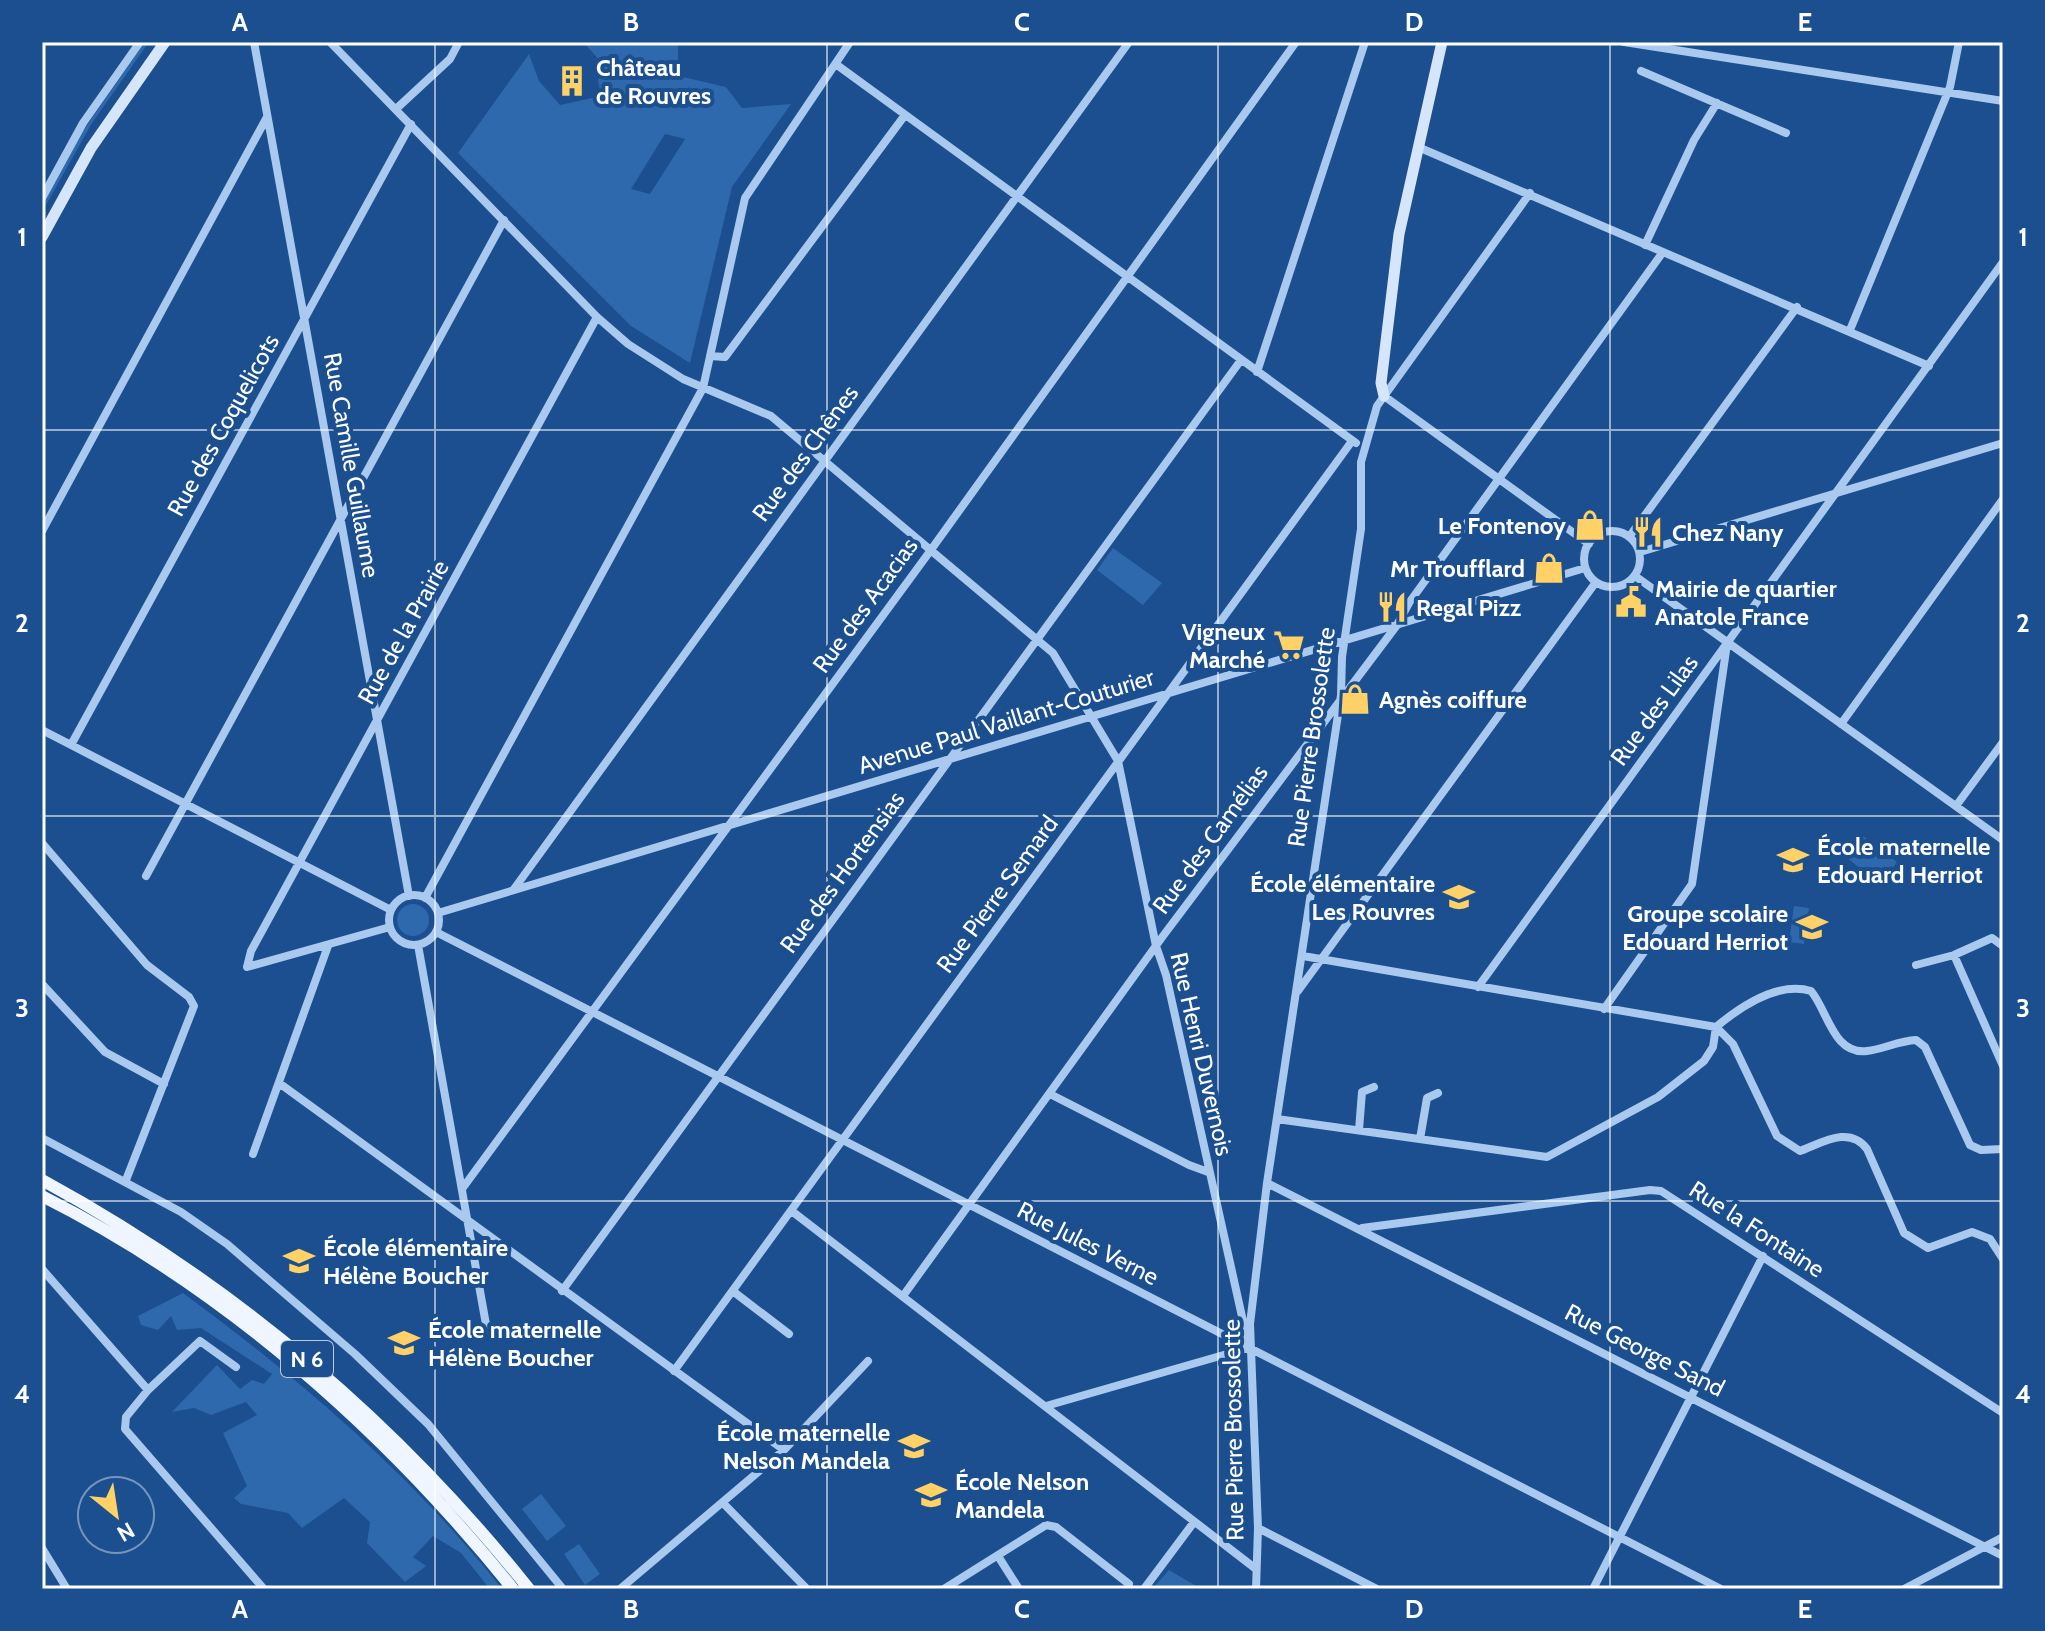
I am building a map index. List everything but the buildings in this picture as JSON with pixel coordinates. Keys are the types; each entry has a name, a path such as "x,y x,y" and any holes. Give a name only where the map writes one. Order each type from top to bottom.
{"main road":[{"name":"N 6","path":"42,1180 163,1251 236,1303 319,1369 439,1483 529,1589"},
{"name":"N 6","path":"42,1196 155,1262 228,1313 312,1381 430,1492 513,1589"}],"street":[{"path":"42,198 83,123 140,42"},
{"path":"42,237 91,148 165,42"},
{"name":"Rue Camille Guillaume","path":"254,42 409,896"},
{"name":"Rue Henri Duvernois","path":"330,42 597,317 655,362 703,388 771,416 1053,653 1094,716 1118,761 1156,946 1249,1348"},
{"path":"396,109 450,59 459,42"},
{"path":"425,898 703,388 745,198 850,42"},
{"name":"Rue des Chênes","path":"514,889 1129,42"},
{"name":"Rue des Acacias","path":"462,1189 931,549 1296,42"},
{"path":"1257,372 1365,42"},
{"name":"Rue Pierre Brossolette","path":"1256,1589 1258,1528 1249,1348 1267,1183 1341,695 1361,529 1361,462 1377,406 1384,396 1381,383 1399,234 1442,42"},
{"path":"1624,42 2003,101"},
{"path":"1850,330 1947,92 1959,42"},
{"path":"837,65 1352,441 1364,446"},
{"path":"1641,71 1786,133"},
{"path":"1645,245 1694,140 1717,103"},
{"path":"710,356 725,357 905,115"},
{"path":"42,531 267,116"},
{"name":"Rue des Coquelicots","path":"71,745 411,124"},
{"path":"1418,147 1929,366"},
{"path":"1530,193 1384,396 1589,544"},
{"path":"146,876 504,220"},
{"name":"Rue des Camélias","path":"903,1296 1156,946 1341,695 1397,625 1498,478 1663,252"},
{"name":"Rue des Lilas","path":"1478,987 2003,262"},
{"path":"1629,537 1797,307"},
{"name":"Rue de la Prairie","path":"328,946 247,967 251,951 597,317"},
{"name":"Rue des Hortensias","path":"562,1291 1241,360"},
{"name":"Rue Pierre Semard","path":"674,1371 793,1212 1352,441"},
{"path":"1640,552 2003,443"},
{"path":"1841,724 2003,499"},
{"path":"1621,532 1629,537 1640,552 1635,576 1613,587 1596,582 1585,568 1589,544 1603,533 1621,532"},
{"name":"Avenue Paul Vaillant-Couturier","path":"438,913 1585,568"},
{"path":"1635,576 2003,840"},
{"path":"1298,992 1596,582"},
{"path":"1604,1009 1692,884 1727,642"},
{"path":"1711,665 1724,676"},
{"path":"1304,746 1323,725 1336,727"},
{"path":"42,730 391,910"},
{"path":"1956,806 2003,742"},
{"path":"42,843 147,965 189,997 194,1006 126,1180"},
{"path":"409,896 425,898 438,913 436,932 418,945 404,943 390,927 391,910 409,896"},
{"path":"253,1154 328,946 390,927"},
{"name":"Rue Jules Verne","path":"436,932 1721,1589"},
{"path":"1916,965 1954,955 1992,938 2003,946"},
{"path":"418,945 487,1330"},
{"path":"1954,955 2003,1066"},
{"path":"1303,956 1716,1027 1733,1044 1777,1136 1800,1151 1840,1136 1857,1138 1867,1149 1904,1233 1928,1248 1972,1232 1990,1239 2003,1259"},
{"path":"42,984 105,1052 164,1084"},
{"path":"1277,1119 1547,1157 1658,1097 1704,1061 1713,1047 1716,1027 1740,1008 1790,989 1811,991 1841,1043 1852,1050 1916,1040 1925,1047 1970,1145 1981,1150 2003,1149"},
{"path":"279,1083 784,1450"},
{"path":"1359,1130 1362,1092 1374,1087"},
{"path":"1420,1139 1427,1098 1438,1093"},
{"path":"1050,1094 1208,1172"},
{"path":"42,1138 126,1180 227,1244 355,1354 428,1424 563,1589"},
{"name":"Rue George Sand","path":"1267,1183 2003,1556"},
{"name":"Rue la Fontaine","path":"1361,1228 1650,1190 1672,1197 2003,1413"},
{"path":"793,1212 1256,1569"},
{"path":"1593,1589 1763,1256"},
{"path":"42,1269 148,1390"},
{"path":"1234,1284 1246,1290 1255,1284"},
{"path":"734,1292 789,1334"},
{"path":"236,1367 200,1341 148,1390 126,1417 125,1429 264,1589"},
{"path":"1046,1406 1249,1348"},
{"path":"620,1589 784,1450 868,1361"},
{"path":"723,1503 807,1589"},
{"path":"1144,1589 1194,1522"},
{"path":"944,1589 1046,1525 1056,1527 1129,1584"},
{"path":"1258,1528 1377,1589"},
{"path":"1904,1589 2003,1537"},
{"path":"42,1548 67,1589"},
{"path":"998,1556 1019,1589"}],"shaded area":[{"path":"145,42 149,42 92,123 42,212 42,204 81,134"},
{"path":"571,42 678,42 678,69 683,77 726,87 742,108 791,104 732,187 690,363 631,326 458,153 529,54 539,81 560,105 601,96 598,80 602,63 584,43","holes":["665,134 685,139 650,194 631,189"]},
{"path":"1113,548 1162,583 1143,605 1097,570"},
{"path":"1863,836 1897,862 1881,885 1847,858"},
{"path":"413,904 425,908 429,920 425,932 413,936 401,932 397,920 401,908"},
{"path":"1794,906 1809,908 1804,944 1789,942"},
{"path":"183,1293 270,1360 353,1430 431,1507 502,1589 490,1589 461,1553 433,1536 413,1557 426,1566 405,1582 367,1543 370,1522 344,1498 302,1528 288,1513 241,1504 234,1498 247,1486 223,1433 257,1415 246,1402 211,1415 194,1408 172,1412 217,1365 240,1389 252,1380 264,1384 272,1374 201,1328 177,1330 171,1316 158,1330 141,1325 138,1316"},
{"path":"541,1494 566,1526 547,1541 522,1509"},
{"path":"579,1544 600,1574 585,1585 564,1554"},
{"path":"1169,1570 1201,1589 1152,1589"}],"place":[{"name":"Château de Rouvres","path":"572,81"},
{"name":"Le Fontenoy","path":"1590,525"},
{"name":"Chez Nany","path":"1648,532"},
{"name":"Mr Troufflard","path":"1549,568"},
{"name":"Mairie de quartier Anatole France","path":"1631,602"},
{"name":"Regal Pizz","path":"1392,607"},
{"name":"Vigneux Marché","path":"1289,645"},
{"name":"Agnès coiffure","path":"1355,699"},
{"name":"École maternelle Edouard Herriot","path":"1793,860"},
{"name":"École élémentaire Les Rouvres","path":"1459,897"},
{"name":"Groupe scolaire Edouard Herriot","path":"1812,927"},
{"name":"École élémentaire Hélène Boucher","path":"299,1261"},
{"name":"École maternelle Hélène Boucher","path":"404,1343"},
{"name":"École maternelle Nelson Mandela","path":"914,1446"},
{"name":"École Nelson Mandela","path":"931,1495"}]}
